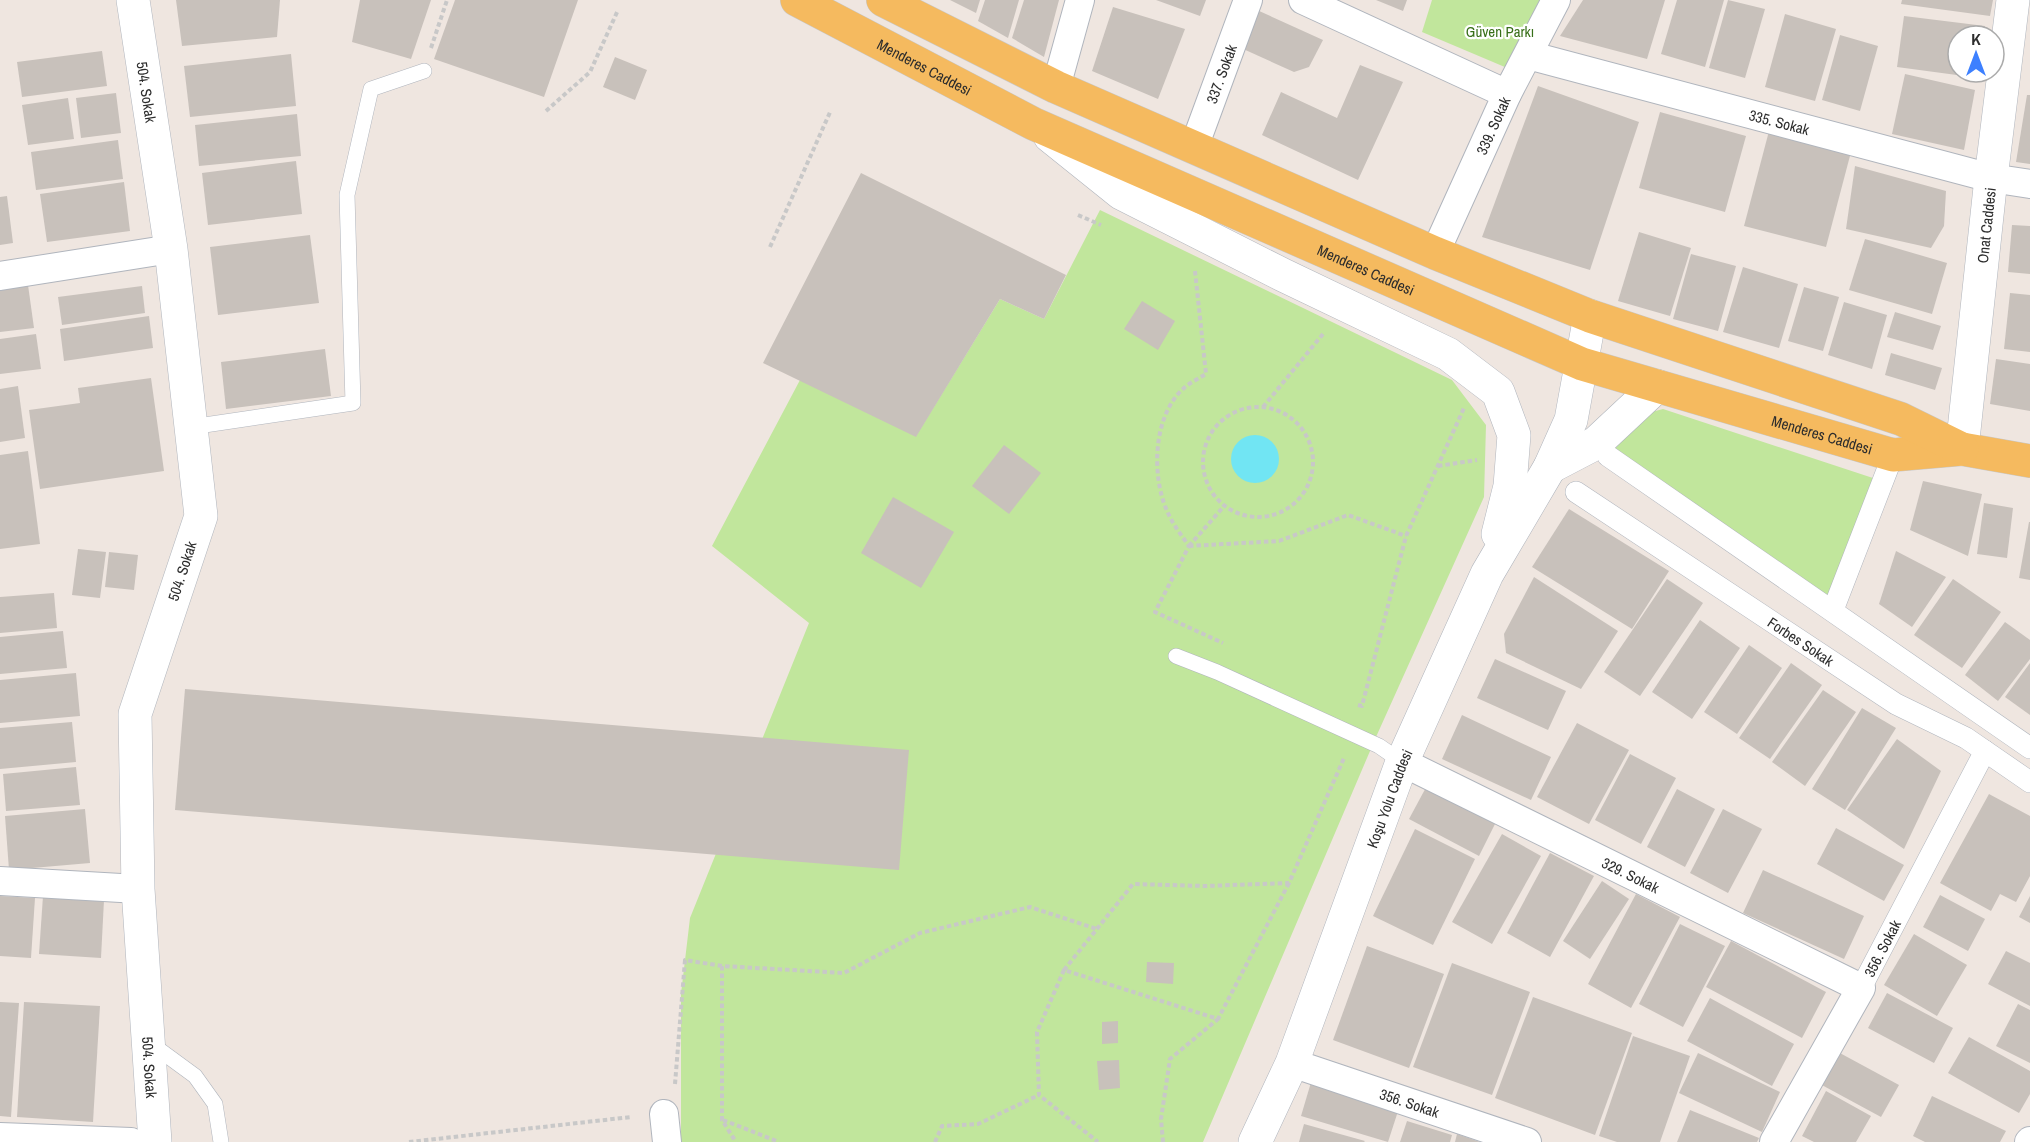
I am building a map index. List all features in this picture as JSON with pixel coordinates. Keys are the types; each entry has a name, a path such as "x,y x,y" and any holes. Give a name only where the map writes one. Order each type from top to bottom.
{"main road":[{"name":"504. Sokak","path":"133,0 171,249 201,516 135,714 138,889 154,1142"},
{"name":"Menderes Caddesi","path":"797,0 1034,123 1582,364 1893,455 1962,449 2030,461"},
{"name":"Menderes Caddesi","path":"883,0 1056,87 1435,253 1590,316 1900,419 1962,449"},
{"name":"Onat Caddesi","path":"1962,449 2013,0"},
{"path":"1034,123 1121,193 1283,275 1448,354 1498,392 1514,435 1510,486 1487,574"},
{"name":"Koşu Yolu Caddesi","path":"1255,1142 1292,1063 1402,762 1487,574 1550,467 1571,420 1590,316"},
{"path":"1550,467 1596,443 1657,386"}],"street":[{"path":"1056,87 1080,0"},
{"name":"337. Sokak","path":"1194,147 1248,0"},
{"path":"1303,0 1507,94"},
{"name":"339. Sokak","path":"1435,253 1507,94 1556,0"},
{"name":"335. Sokak","path":"1528,55 1991,178 2030,184"},
{"path":"0,276 171,249"},
{"path":"1833,610 1893,455"},
{"path":"1608,456 2030,748"},
{"name":"Forbes Sokak","path":"1576,492 1896,704 1966,738 2030,782"},
{"name":"356. Sokak","path":"1774,1142 1861,988 1985,752"},
{"name":"329. Sokak","path":"1402,762 1861,988"},
{"path":"0,881 138,889"},
{"name":"356. Sokak","path":"1292,1063 1527,1142"},
{"path":"664,1114 667,1142"},
{"path":"0,1137 131,1142"}],"lane":[{"path":"191,427 353,404 347,195 371,89 424,71"},
{"path":"1176,657 1217,672 1379,746 1402,762"},
{"path":"148,1042 195,1076 215,1104 221,1142"}],"path":[{"path":"424,71 447,0"},
{"path":"546,111 591,72 618,10"},
{"path":"770,247 831,110"},
{"path":"1078,215 1104,226"},
{"path":"1189,546 1168,514 1158,477 1157,443 1164,418 1182,390 1206,374 1195,270"},
{"path":"1263,406 1323,334"},
{"path":"1163,1142 1161,1119 1170,1059 1218,1019 1289,883 1354,735 1406,536 1465,405"},
{"path":"1263,406 1279,411 1294,420 1305,433 1311,449 1313,466 1309,483 1300,497 1287,508 1271,515 1252,517 1234,511 1226,505 1218,500 1207,484 1202,466 1204,447 1212,430 1226,416 1243,408 1263,406"},
{"path":"1226,505 1189,546 1155,612 1231,646"},
{"path":"1189,546 1278,541 1348,515 1406,536"},
{"path":"1351,701 1362,706"},
{"path":"1098,1142 1039,1095 1037,1032 1064,970 1133,884 1205,886 1289,883"},
{"path":"409,1142 673,1112 685,960 722,966 844,973 920,933 1030,907 1097,929"},
{"path":"722,966 722,1120 736,1142"},
{"path":"1064,970 1218,1019"},
{"path":"935,1142 942,1126 978,1124 1039,1095"},
{"path":"722,1120 779,1142"}],"green space":[{"name":"Güven Parkı","path":"1432,0 1556,0 1519,73 1422,32"},
{"path":"1100,210 1452,380 1486,425 1484,497 1376,737 1203,1142 681,1142 681,994 690,918 809,623 712,546 800,380 916,436 1000,299 1044,319"},
{"path":"1663,409 1882,481 1833,610 1608,456 1648,413"}],"water":[{"path":"1250,435 1260,435 1272,442 1279,454 1279,464 1272,476 1260,483 1250,483 1235,472 1231,464 1231,454 1242,439"}],"building":[{"path":"176,0 280,0 277,37 182,46"},
{"path":"360,0 431,0 411,59 352,42"},
{"path":"455,0 578,0 544,97 434,59"},
{"path":"950,0 980,0 976,13"},
{"path":"985,0 1019,0 1008,38 978,21"},
{"path":"1024,0 1059,0 1044,57 1012,38"},
{"path":"1156,0 1206,0 1200,16"},
{"path":"1376,0 1407,0 1403,11"},
{"path":"1583,0 1665,0 1647,59 1560,36"},
{"path":"1677,0 1724,0 1705,67 1661,54"},
{"path":"1728,0 1765,9 1745,78 1709,68"},
{"path":"1902,0 1993,0 1990,16 1901,4"},
{"path":"1113,7 1185,29 1158,99 1092,71"},
{"path":"1257,10 1323,40 1309,67 1294,72 1241,48"},
{"path":"1785,14 1836,29 1815,101 1765,87"},
{"path":"1904,16 1969,24 1946,24 1946,74 1897,67"},
{"path":"1840,35 1878,46 1860,111 1822,100"},
{"path":"102,51 107,86 22,97 17,62"},
{"path":"291,54 296,106 190,117 184,66"},
{"path":"615,57 647,70 635,100 603,87"},
{"path":"1360,65 1403,82 1358,180 1262,135 1281,92 1337,118"},
{"path":"1905,74 1975,90 1964,150 1892,134"},
{"path":"1538,86 1639,122 1590,270 1482,237"},
{"path":"116,93 121,133 81,138 76,98"},
{"path":"2027,95 2030,95 2030,164 2016,162"},
{"path":"68,98 74,139 28,145 22,105"},
{"path":"1660,112 1746,136 1725,212 1639,188"},
{"path":"297,114 301,156 199,166 195,125"},
{"path":"1769,131 1851,152 1826,247 1744,226"},
{"path":"118,140 123,179 36,190 31,152"},
{"path":"296,161 302,214 208,225 202,173"},
{"path":"1855,166 1946,191 1944,226 1931,248 1846,229"},
{"path":"861,173 1066,275 1044,319 1000,299 916,437 763,363"},
{"path":"124,182 130,231 47,242 40,194"},
{"path":"7,196 13,243 0,245 0,197"},
{"path":"2012,225 2030,226 2030,274 2008,272"},
{"path":"1639,232 1691,248 1670,316 1618,301"},
{"path":"310,235 319,303 218,315 210,247"},
{"path":"1865,239 1947,263 1932,314 1849,290"},
{"path":"1691,254 1736,266 1718,331 1673,319"},
{"path":"1743,267 1798,284 1779,348 1723,332"},
{"path":"28,285 34,328 0,332 0,288"},
{"path":"142,286 145,313 62,325 58,297"},
{"path":"1804,287 1839,297 1823,351 1788,341"},
{"path":"2010,293 2030,295 2030,352 2004,349"},
{"path":"1142,301 1175,321 1158,350 1124,329"},
{"path":"1844,302 1887,315 1872,369 1828,355"},
{"path":"1895,312 1941,326 1933,350 1887,337"},
{"path":"149,316 153,348 64,361 60,329"},
{"path":"36,334 41,369 0,374 0,339"},
{"path":"325,349 331,396 226,409 221,362"},
{"path":"1891,353 1942,368 1935,390 1885,375"},
{"path":"1996,359 2030,364 2030,411 1990,404"},
{"path":"151,378 164,471 40,489 29,410 80,403 78,388"},
{"path":"18,386 25,438 0,442 0,389"},
{"path":"1004,445 1041,473 1009,514 972,486"},
{"path":"28,451 40,544 0,549 0,455"},
{"path":"1923,481 1982,494 1968,556 1910,530"},
{"path":"893,497 954,532 921,588 861,553"},
{"path":"1984,503 2013,508 2007,558 1977,554"},
{"path":"1569,509 1669,571 1632,629 1532,567"},
{"path":"2030,522 2030,580 2019,578"},
{"path":"78,549 106,552 100,598 72,595"},
{"path":"1896,551 1946,577 1912,627 1879,604"},
{"path":"109,552 138,555 134,590 105,587"},
{"path":"1534,577 1618,631 1581,689 1506,653 1504,634"},
{"path":"1667,579 1703,603 1640,696 1604,672"},
{"path":"1953,579 2001,612 1962,668 1914,635"},
{"path":"54,593 57,628 0,633 0,597"},
{"path":"1700,620 1740,648 1692,719 1652,692"},
{"path":"2005,622 2030,640 2030,659 1998,701 1965,675"},
{"path":"63,631 67,668 0,674 0,637"},
{"path":"1749,645 1782,668 1737,734 1704,712"},
{"path":"1495,659 1566,691 1548,730 1477,698"},
{"path":"1791,663 1822,685 1770,759 1739,738"},
{"path":"2030,663 2030,715 2005,697"},
{"path":"76,673 80,716 0,723 0,680"},
{"path":"185,689 909,750 899,870 175,810"},
{"path":"1823,690 1856,712 1805,786 1772,762"},
{"path":"1862,708 1896,728 1845,810 1812,789"},
{"path":"1462,715 1551,757 1531,800 1442,759"},
{"path":"72,722 76,762 0,769 0,728"},
{"path":"1577,723 1629,750 1589,824 1537,797"},
{"path":"1897,739 1941,771 1904,849 1847,810"},
{"path":"1630,754 1676,778 1641,844 1595,820"},
{"path":"76,767 80,805 6,811 3,774"},
{"path":"1430,780 1499,816 1479,856 1409,819"},
{"path":"1677,789 1715,809 1685,867 1647,847"},
{"path":"1989,794 2030,816 2030,876 2016,902 2000,894 1991,911 1940,883"},
{"path":"85,809 90,863 9,870 5,816"},
{"path":"1723,809 1762,829 1728,893 1690,873"},
{"path":"1836,828 1904,865 1884,901 1817,864"},
{"path":"1415,829 1475,859 1433,945 1373,916"},
{"path":"1502,834 1541,856 1492,944 1452,922"},
{"path":"1550,853 1594,876 1550,957 1507,933"},
{"path":"1763,870 1864,916 1844,959 1743,913"},
{"path":"1602,881 1629,899 1590,959 1563,941"},
{"path":"1636,894 1680,917 1631,1008 1588,984"},
{"path":"1940,895 1985,919 1968,951 1923,927"},
{"path":"0,896 35,898 31,958 0,956"},
{"path":"43,896 104,900 101,958 39,954"},
{"path":"2030,896 2030,923 2019,917"},
{"path":"1680,924 1725,946 1683,1027 1639,1004"},
{"path":"1914,934 1967,965 1937,1016 1884,985"},
{"path":"1731,941 1826,992 1802,1038 1706,987"},
{"path":"1367,946 1444,974 1409,1068 1333,1040"},
{"path":"2006,951 2030,963 2030,1006 1988,984"},
{"path":"1147,962 1174,963 1173,984 1146,982"},
{"path":"1452,963 1530,992 1492,1095 1413,1067"},
{"path":"1887,993 1953,1028 1934,1063 1868,1028"},
{"path":"1533,997 1632,1033 1595,1135 1495,1098"},
{"path":"1710,998 1794,1044 1772,1086 1687,1041"},
{"path":"0,1002 19,1003 11,1117 0,1116"},
{"path":"24,1002 100,1006 93,1122 17,1117"},
{"path":"2018,1004 2030,1010 2030,1063 1996,1046"},
{"path":"1118,1021 1118,1043 1102,1044 1102,1022"},
{"path":"1633,1036 1690,1056 1660,1142 1617,1142 1599,1136"},
{"path":"1969,1037 2030,1071 2030,1094 2019,1113 1948,1073"},
{"path":"1838,1052 1899,1085 1881,1117 1820,1084"},
{"path":"1698,1053 1780,1092 1762,1132 1679,1093"},
{"path":"1119,1060 1120,1088 1099,1090 1097,1061"},
{"path":"1312,1079 1400,1105 1388,1142 1301,1116"},
{"path":"1826,1091 1871,1116 1856,1142 1814,1142 1802,1136"},
{"path":"1932,1096 2006,1131 2000,1142 1925,1142 1913,1136"},
{"path":"1690,1110 1759,1138 1757,1142 1677,1142"},
{"path":"1407,1121 1452,1135 1450,1142 1400,1142"},
{"path":"1304,1124 1365,1141 1299,1142"},
{"path":"1457,1134 1480,1142 1455,1142"}]}
